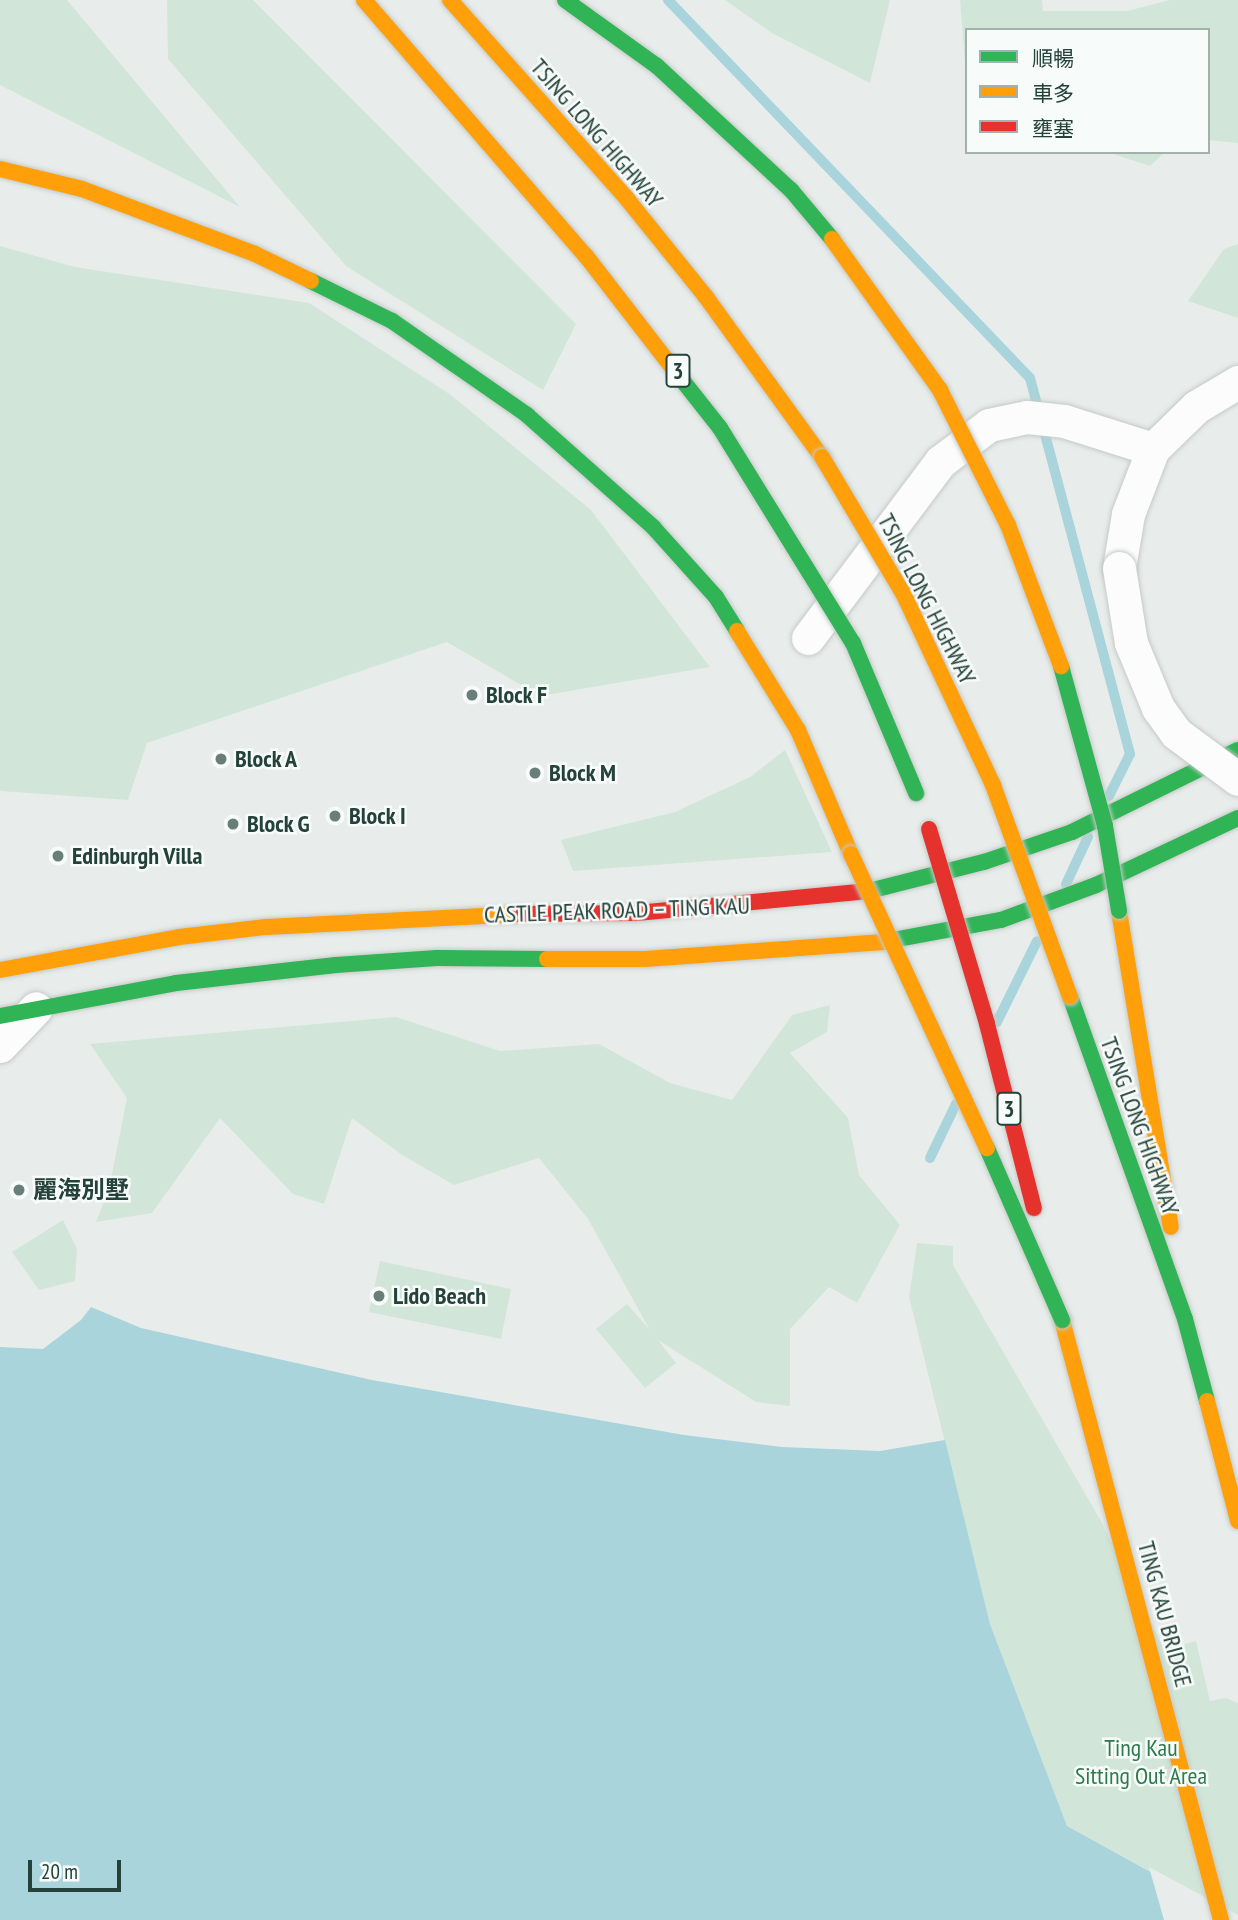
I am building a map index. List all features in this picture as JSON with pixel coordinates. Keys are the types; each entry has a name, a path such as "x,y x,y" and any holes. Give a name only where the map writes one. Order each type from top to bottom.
{"main road":[{"name":"3","path":"364,0 602,276 720,428 853,643 923,811 988,1024 1062,1320"},
{"name":"TSING LONG HIGHWAY","path":"450,0 627,199 706,297 822,457 904,595 1011,828 1185,1319"},
{"path":"565,0 701,103 827,232 919,356 987,480 1037,598 1086,745 1132,979 1185,1319 1238,1521"},
{"path":"0,169 82,189 255,254 392,321 477,377 593,469 716,597 798,730 942,1041 1062,1320"},
{"name":"CASTLE PEAK ROAD – TING KAU","path":"0,970 179,937 266,927 434,915 637,913 855,895 984,862 1072,832 1238,750"},
{"name":"CASTLE PEAK ROAD – TING KAU","path":"0,1016 176,983 336,965 437,958 646,959 879,942 1001,920 1096,885 1235,820"},
{"name":"TING KAU BRIDGE","path":"1062,1320 1221,1920"}],"street":[{"path":"1238,382 1196,407 1153,449 1128,514 1119,568 1131,643 1158,708 1176,733 1238,779"},
{"path":"808,638 940,462 960,442 989,425 1014,419 1064,421 1153,449"},
{"path":"0,1046 36,1008"}],"green space":[{"path":"0,0 67,0 240,207 0,85"},
{"path":"167,0 253,0 576,324 543,390 346,266 168,59"},
{"path":"725,0 890,0 870,83 772,33"},
{"path":"960,0 1042,0 1043,11 1127,11 1170,0 1238,0 1238,143 1210,140 1210,28 965,28 965,63"},
{"path":"1113,154 1163,154 1150,166"},
{"path":"1238,244 1238,318 1188,301 1224,249"},
{"path":"0,246 75,267 309,303 451,395 591,510 710,667 540,696 447,642 147,743 128,800 0,791"},
{"path":"785,750 832,852 573,871 561,840 675,812 750,777"},
{"path":"830,1005 827,1032 790,1053 848,1118 859,1175 900,1225 857,1303 829,1287 790,1329 790,1406 756,1402 658,1340 676,1363 645,1388 596,1329 627,1304 650,1330 588,1219 539,1158 454,1185 402,1155 352,1118 324,1204 293,1194 220,1118 152,1213 96,1222 109,1189 127,1098 90,1044 396,1017 500,1051 599,1044 670,1083 732,1100 792,1015"},
{"path":"63,1220 77,1249 75,1281 39,1290 12,1252"},
{"name":"Ting Kau Sitting Out Area","path":"917,1243 953,1246 953,1265 1101,1521 1164,1649 1196,1641 1210,1701 1226,1698 1238,1703 1238,1919 1067,1826 990,1624 909,1297"},
{"path":"380,1261 511,1289 501,1339 369,1312"}],"water":[{"path":"91,1307 141,1328 372,1380 684,1435 782,1447 880,1451 945,1440 990,1624 1067,1826 1238,1920 0,1920 0,1347 43,1349 81,1320"}],"pier":[{"path":"1149,1867 1238,1915 1238,1920 1164,1920"}],"waterway":[{"path":"668,0 1030,378 1130,754 1109,796"},
{"path":"1066,884 1088,837"},
{"path":"997,1022 1037,941"},
{"path":"930,1158 956,1104"}],"traffic: fast":[{"path":"565,0 657,66 791,190 832,239"},
{"path":"311,281 392,321 527,415 653,527 716,597 737,631"},
{"path":"675,371 720,428 853,643 916,793"},
{"path":"1061,666 1105,826 1119,911"},
{"path":"869,891 984,862 1072,832 1238,750"},
{"path":"882,942 1001,920 1096,885 1238,818"},
{"path":"0,1016 176,983 336,965 437,958 547,959"},
{"path":"1070,996 1185,1319 1207,1401"},
{"path":"987,1148 1062,1320"}],"traffic: slow":[{"path":"364,0 586,256 675,371"},
{"path":"450,0 627,199 706,297 822,457"},
{"path":"0,169 82,189 255,254 311,281"},
{"path":"832,239 940,390 1008,525 1061,666"},
{"path":"822,457 904,595 993,785 1070,996"},
{"path":"737,631 798,730 851,854"},
{"path":"851,854 987,1148"},
{"path":"1119,911 1171,1227"},
{"path":"0,970 179,937 266,927 519,914"},
{"path":"547,959 646,959 882,942"},
{"path":"1062,1320 1221,1920"},
{"path":"1207,1401 1238,1521"}],"traffic: jam":[{"path":"929,829 987,1024 1034,1208"},
{"path":"519,914 637,913 869,891"}],"place":[{"name":"Block F","path":"472,695"},
{"name":"Block A","path":"221,759"},
{"name":"Block M","path":"535,773"},
{"name":"Block I","path":"335,816"},
{"name":"Block G","path":"233,824"},
{"name":"Edinburgh Villa","path":"58,856"},
{"name":"麗海別墅","path":"19,1190"},
{"name":"Lido Beach","path":"379,1296"}]}
